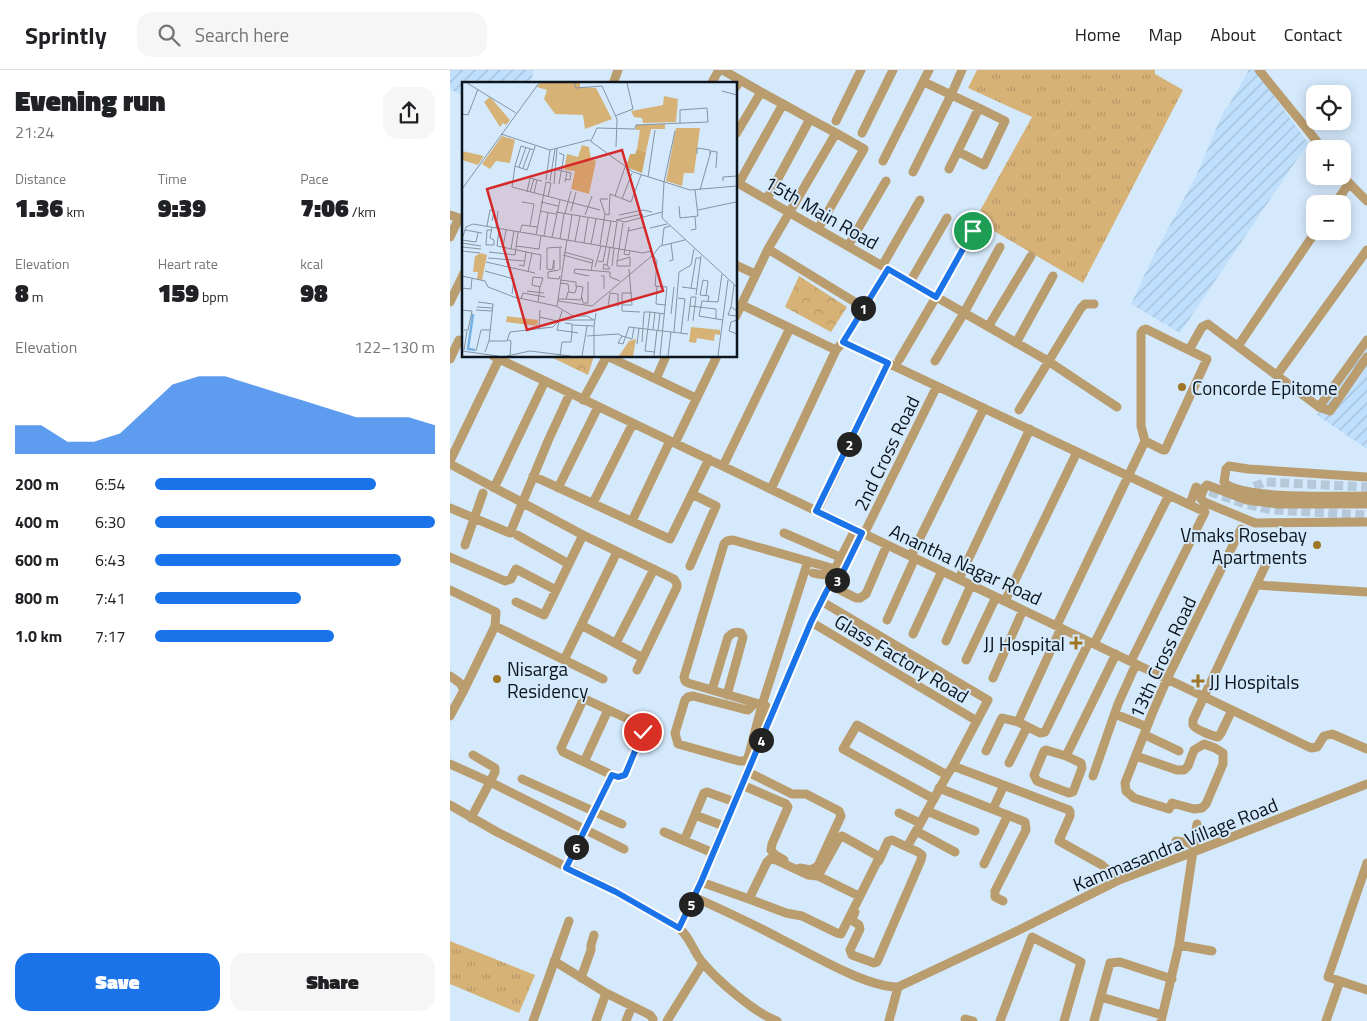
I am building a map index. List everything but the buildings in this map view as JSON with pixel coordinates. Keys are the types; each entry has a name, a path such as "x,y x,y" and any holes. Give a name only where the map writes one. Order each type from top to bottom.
{"street":[{"path":"614,82 618,70"},
{"path":"712,82 721,70 737,82"},
{"path":"836,121 861,70"},
{"path":"862,133 893,70"},
{"path":"882,160 929,70"},
{"path":"913,172 952,95 962,70"},
{"path":"1259,70 1316,140"},
{"path":"924,82 1005,120 984,165 958,152"},
{"path":"738,83 761,92 864,149 818,229"},
{"path":"738,131 761,92"},
{"path":"738,182 783,104"},
{"path":"949,169 979,108"},
{"path":"766,199 810,119"},
{"path":"738,312 768,249 836,133"},
{"path":"848,246 886,181"},
{"name":"15th Main Road","path":"738,182 1048,361 1117,406"},
{"path":"1351,184 1367,201"},
{"path":"771,489 836,350 843,342 863,307 920,200"},
{"path":"450,215 459,218 450,237"},
{"path":"910,282 948,218"},
{"path":"899,360 973,231"},
{"path":"1238,346 1310,240"},
{"path":"935,360 964,313 1000,247"},
{"path":"768,249 863,307"},
{"path":"1277,375 1367,250"},
{"path":"988,327 1031,256"},
{"path":"738,266 756,274"},
{"path":"1016,343 1053,276"},
{"path":"451,297 462,277"},
{"path":"742,304 836,350"},
{"path":"1019,410 1081,308 1085,304 1094,304"},
{"path":"1189,350 1202,327 1208,324 1319,406 1330,411 1367,357"},
{"path":"723,466 790,328"},
{"path":"1018,722 1059,627 1145,441 1141,426 1141,333 1146,329 1207,359 1166,450 1145,441"},
{"path":"450,359 457,339"},
{"path":"1319,406 1367,340"},
{"path":"843,342 1205,512 1134,663 1093,776"},
{"path":"496,358 450,463 584,535 674,579 678,584 637,670"},
{"name":"Anantha Nagar Road","path":"496,358 1311,748 1317,747 1324,736 1332,734 1367,749"},
{"path":"583,400 606,358"},
{"path":"611,358 696,398"},
{"path":"656,379 665,358"},
{"path":"632,521 716,358"},
{"path":"816,511 888,363"},
{"path":"494,488 545,381"},
{"name":"2nd Cross Road","path":"861,532 937,386"},
{"path":"450,508 510,532 570,393"},
{"path":"558,488 598,406"},
{"path":"887,620 913,557 984,408"},
{"path":"593,503 633,423"},
{"path":"959,579 1030,430"},
{"path":"1005,601 1077,452"},
{"path":"533,476 670,539 709,459"},
{"path":"1367,477 1229,466 1226,469 1224,482 1247,500 1278,504 1367,504"},
{"path":"1367,496 1282,496 1237,492 1206,485 1201,495 1201,499 1255,523 1367,522"},
{"path":"1190,504 1196,487"},
{"path":"466,545 483,493"},
{"path":"690,566 716,506 692,494"},
{"path":"986,751 1002,718 1018,722 1040,733 1045,732 1169,495"},
{"name":"13th Cross Road","path":"1136,756 1177,770 1184,770 1188,766 1194,750 1204,744 1223,753 1223,764 1206,804 1202,808 1194,809 1172,803 1169,809 1134,798 1126,791 1126,783 1136,756 1146,731 1152,714 1167,679 1241,529"},
{"path":"679,928 701,882 811,622 830,585 838,580 842,558 861,532"},
{"path":"813,573 829,575 839,570 861,532"},
{"path":"784,533 842,558"},
{"path":"517,535 569,564"},
{"path":"516,602 544,615 584,535"},
{"path":"766,728 762,725 766,706 688,684 684,677 724,544 727,541 734,540 839,570"},
{"path":"830,585 856,598 866,594 887,545"},
{"path":"564,660 617,552"},
{"path":"450,557 505,581 511,579 516,569 556,590"},
{"path":"1232,710 1222,733 1218,737 1195,728 1193,724 1193,720 1268,560"},
{"path":"758,704 748,710 693,696 688,697 685,700 675,734 678,744 739,761 744,761 748,758 758,704 808,561"},
{"path":"616,644 654,569"},
{"path":"913,634 942,571"},
{"path":"946,641 971,585"},
{"path":"1256,585 1367,592"},
{"path":"450,590 496,612 495,626 450,716"},
{"path":"966,660 996,597"},
{"name":"Glass Factory Road","path":"811,622 977,721 988,700 821,601"},
{"path":"993,678 1023,610"},
{"path":"581,625 643,658"},
{"path":"495,626 603,679"},
{"path":"712,690 728,637 732,633 741,633 743,637 726,694"},
{"path":"1066,756 1116,654"},
{"path":"450,676 460,683 464,690"},
{"path":"583,700 587,700 643,727 643,732 625,775 618,777 584,762 568,756 563,752 562,748 583,700"},
{"path":"584,762 608,710"},
{"path":"1115,714 1179,751"},
{"path":"907,847 977,721"},
{"path":"934,799 843,749 857,725 947,775"},
{"path":"1009,763 1027,727"},
{"path":"1046,750 1066,756 1082,765 1072,793 1036,781 1034,775 1046,750"},
{"path":"471,818 495,772 495,768 473,755"},
{"path":"450,764 624,848"},
{"path":"952,766 1069,810 1070,816 1059,841 1102,865 1119,880"},
{"path":"742,785 786,804 788,807 772,844 771,850 775,855 802,869 811,870 818,866 841,816 839,811 806,794 792,794 748,772"},
{"path":"566,868 612,775"},
{"path":"522,779 622,824"},
{"name":"Kammasandra Village Road","path":"898,987 1119,880 1194,848 1367,784"},
{"path":"993,809 1004,785"},
{"path":"939,788 1025,822 1026,830 995,891 995,897 1003,901"},
{"path":"684,841 702,796 707,792 735,802"},
{"path":"450,805 566,868 616,892 679,928 686,935 703,963 727,986 763,1015 777,1021"},
{"path":"927,811 975,831"},
{"path":"899,813 955,852"},
{"path":"695,815 724,826"},
{"path":"984,864 1008,815"},
{"path":"1101,996 1161,1018 1179,946 1197,824"},
{"path":"664,832 713,853"},
{"path":"701,882 786,913 802,916 841,934 878,860 878,856 842,836 839,838 818,876"},
{"path":"892,840 907,847 918,852 922,856 921,860 877,962 874,963 852,955 850,950 860,927 852,919 888,841 892,840"},
{"path":"1176,841 1194,848"},
{"path":"749,899 770,859 808,875 818,876 859,896"},
{"path":"1367,863 1328,977 1367,990"},
{"path":"694,896 843,970 881,985 898,987 889,1021"},
{"path":"533,1021 569,921"},
{"path":"1019,930 1081,962 1064,1021"},
{"path":"581,978 594,935"},
{"path":"1000,1021 1032,937"},
{"path":"1179,946 1212,951"},
{"path":"554,961 606,994 650,1015 654,1020"},
{"path":"1094,1021 1110,963 1120,962 1172,979"},
{"path":"667,1021 703,963"},
{"path":"1326,1021 1340,981"},
{"path":"596,1021 606,994"},
{"path":"626,1021 632,1006"}],"shaded area":[{"path":"450,70 534,70 531,82 462,82 462,96 450,89"},
{"path":"1247,70 1255,70 1306,140 1306,146 1180,333 1131,304 1152,259 1197,174 1224,110 1248,72"},
{"path":"1367,345 1367,449 1317,415"}],"green space":[{"path":"977,70 1155,70 1155,74 1183,90 1083,283 975,220 1032,117 968,88"},
{"path":"799,276 847,307 831,332 785,307"},
{"path":"553,358 593,358 588,375"},
{"path":"450,941 535,975 519,1013 450,984"}],"tunnel":[{"path":"1245,496 1251,488 1265,482 1367,487"},
{"path":"1197,487 1245,504 1272,510 1367,515"}],"place":[{"name":"Concorde Epitome","path":"1182,387"},
{"name":"Vmaks Rosebay Apartments","path":"1317,545"},
{"name":"JJ Hospital","path":"1076,643"},
{"name":"Nisarga Residency","path":"497,679"},
{"name":"JJ Hospitals","path":"1198,681"}],"route":[{"path":"643,732 625,775 618,777 612,775 566,868 616,892 679,928 701,882 811,622 830,585 838,580 842,574 862,533 816,511 888,363 843,342 888,269 936,297 973,231"}]}
